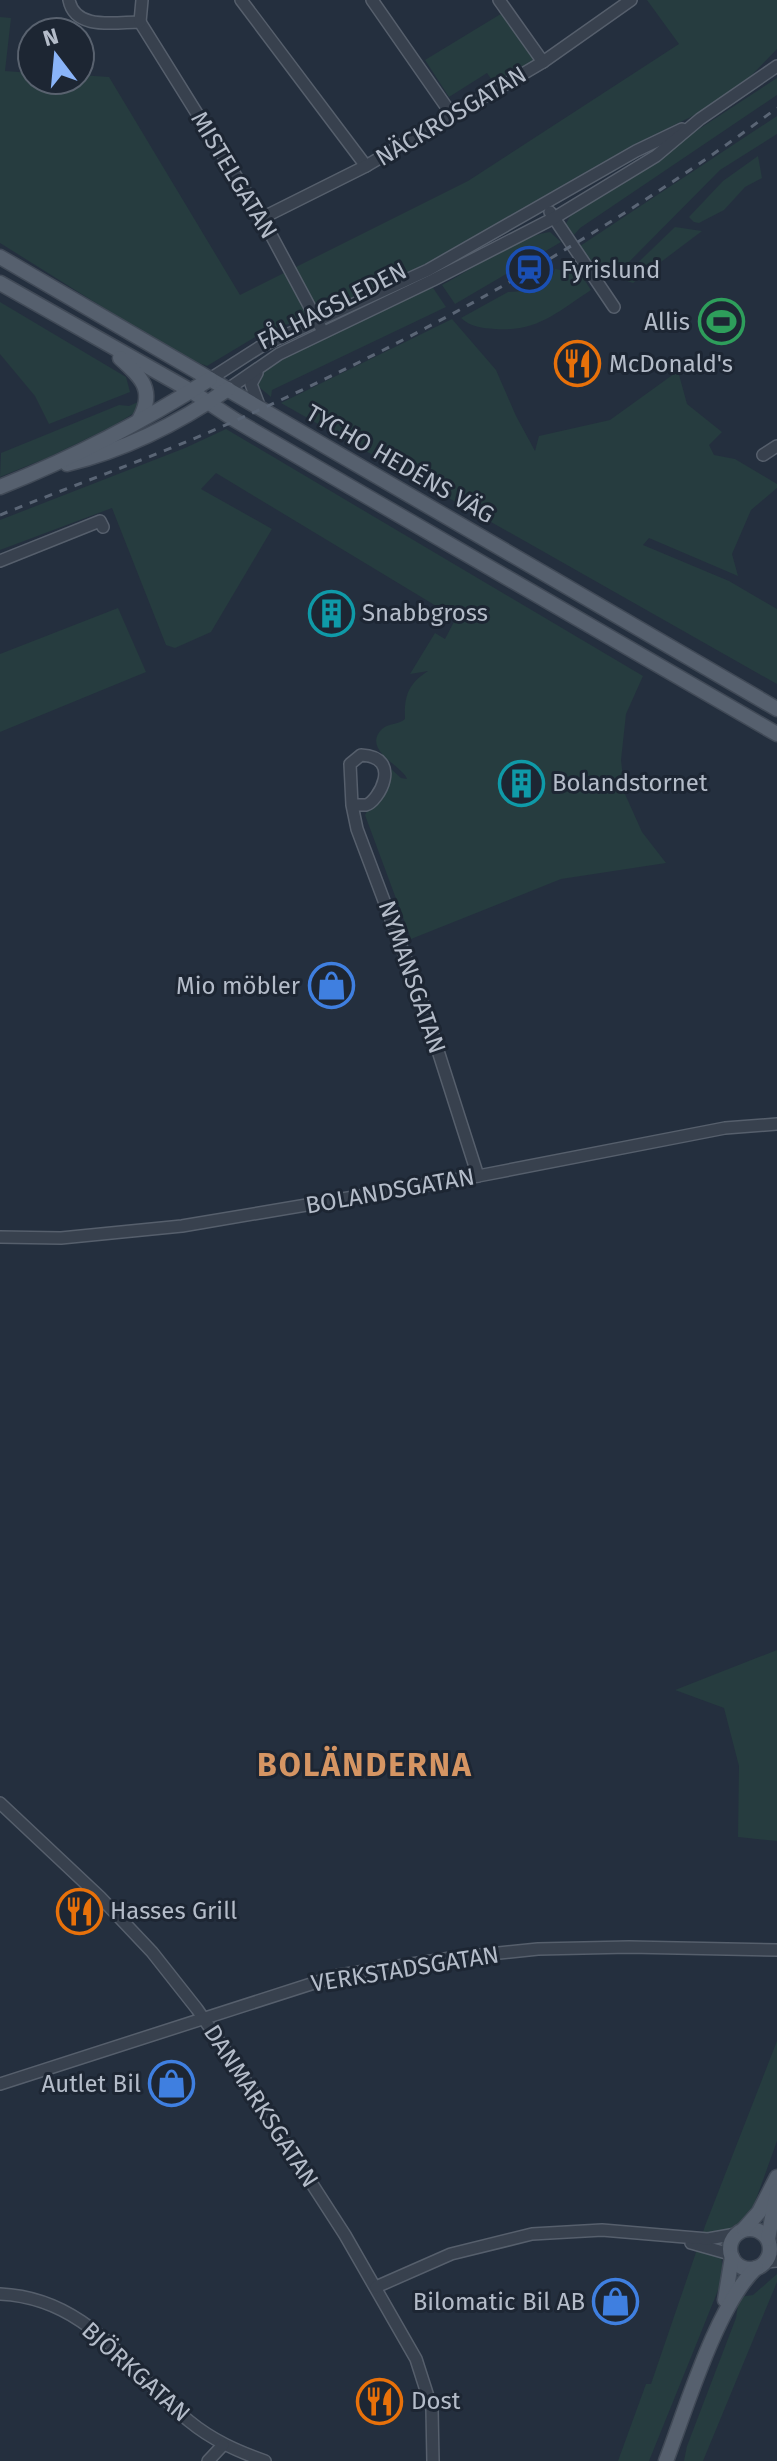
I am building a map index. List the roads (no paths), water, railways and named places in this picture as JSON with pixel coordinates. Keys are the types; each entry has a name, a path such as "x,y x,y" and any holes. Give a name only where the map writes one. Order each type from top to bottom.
{"main road":[{"name":"TYCHO HEDÉNS VÄG","path":"0,257 777,709"},
{"name":"TYCHO HEDÉNS VÄG","path":"0,283 191,391 777,734"},
{"path":"101,341 141,377 147,403 139,420"},
{"name":"FÅLHAGSLEDEN","path":"0,487 43,470 210,379"},
{"name":"FÅLHAGSLEDEN","path":"43,470 100,456 131,444 228,389"},
{"path":"717,2330 729,2286 730,2243 759,2212 777,2177"},
{"path":"666,2461 717,2330 738,2289 766,2264 772,2244 777,2191"},
{"path":"740,2232 758,2230 772,2244"},
{"path":"731,2256 742,2267 766,2264"},
{"path":"674,2461 697,2381"}],"street":[{"path":"69,0 71,10 77,17 88,21 140,22 142,0"},
{"path":"241,0 366,166"},
{"path":"372,0 452,115"},
{"path":"499,0 543,62"},
{"name":"NÄCKROSGATAN","path":"262,218 366,166 543,62 631,0"},
{"name":"MISTELGATAN","path":"140,22 262,218 320,327"},
{"name":"FÅLHAGSLEDEN","path":"210,379 260,347 320,327 433,280 554,218 656,156 700,119 777,66"},
{"name":"FÅLHAGSLEDEN","path":"228,389 320,327 545,205 636,151 700,119"},
{"path":"545,205 614,307"},
{"path":"261,408 251,384 262,366"},
{"path":"763,455 777,446"},
{"path":"0,561 100,521 103,527"},
{"name":"NYMANSGATAN","path":"352,805 365,805 372,801 384,777 386,770 383,762 374,755 361,755 350,764 352,805 357,829 424,1007 478,1176"},
{"name":"BOLANDSGATAN","path":"0,1237 61,1238 168,1227 478,1176 725,1128 777,1124"},
{"name":"DANMARKSGATAN","path":"0,1803 90,1887 152,1952 205,2020 345,2235 416,2359 432,2409 433,2461"},
{"name":"VERKSTADSGATAN","path":"0,2084 339,1975 538,1949 777,1950"},
{"path":"376,2287 451,2254 532,2234 602,2230 667,2238 708,2239 740,2232"},
{"path":"667,2238 731,2256"},
{"name":"BJÖRKGATAN","path":"0,2294 41,2302 90,2325 191,2422 223,2445 265,2461"},
{"path":"208,2461 223,2445"}],"railway":[{"path":"0,515 237,420 447,317 583,239 714,154 777,108"}],"place":[{"name":"Fyrislund","path":"530,270"},
{"name":"Allis","path":"721,322"},
{"name":"McDonald's","path":"578,364"},
{"name":"Snabbgross","path":"331,613"},
{"name":"Bolandstornet","path":"521,783"},
{"name":"Mio möbler","path":"331,986"},
{"name":"Hasses Grill","path":"79,1911"},
{"name":"Autlet Bil","path":"172,2084"},
{"name":"Bilomatic Bil AB","path":"616,2302"},
{"name":"Dost","path":"380,2401"}],"district":[{"name":"BOLÄNDERNA","path":"365,1765"}]}
